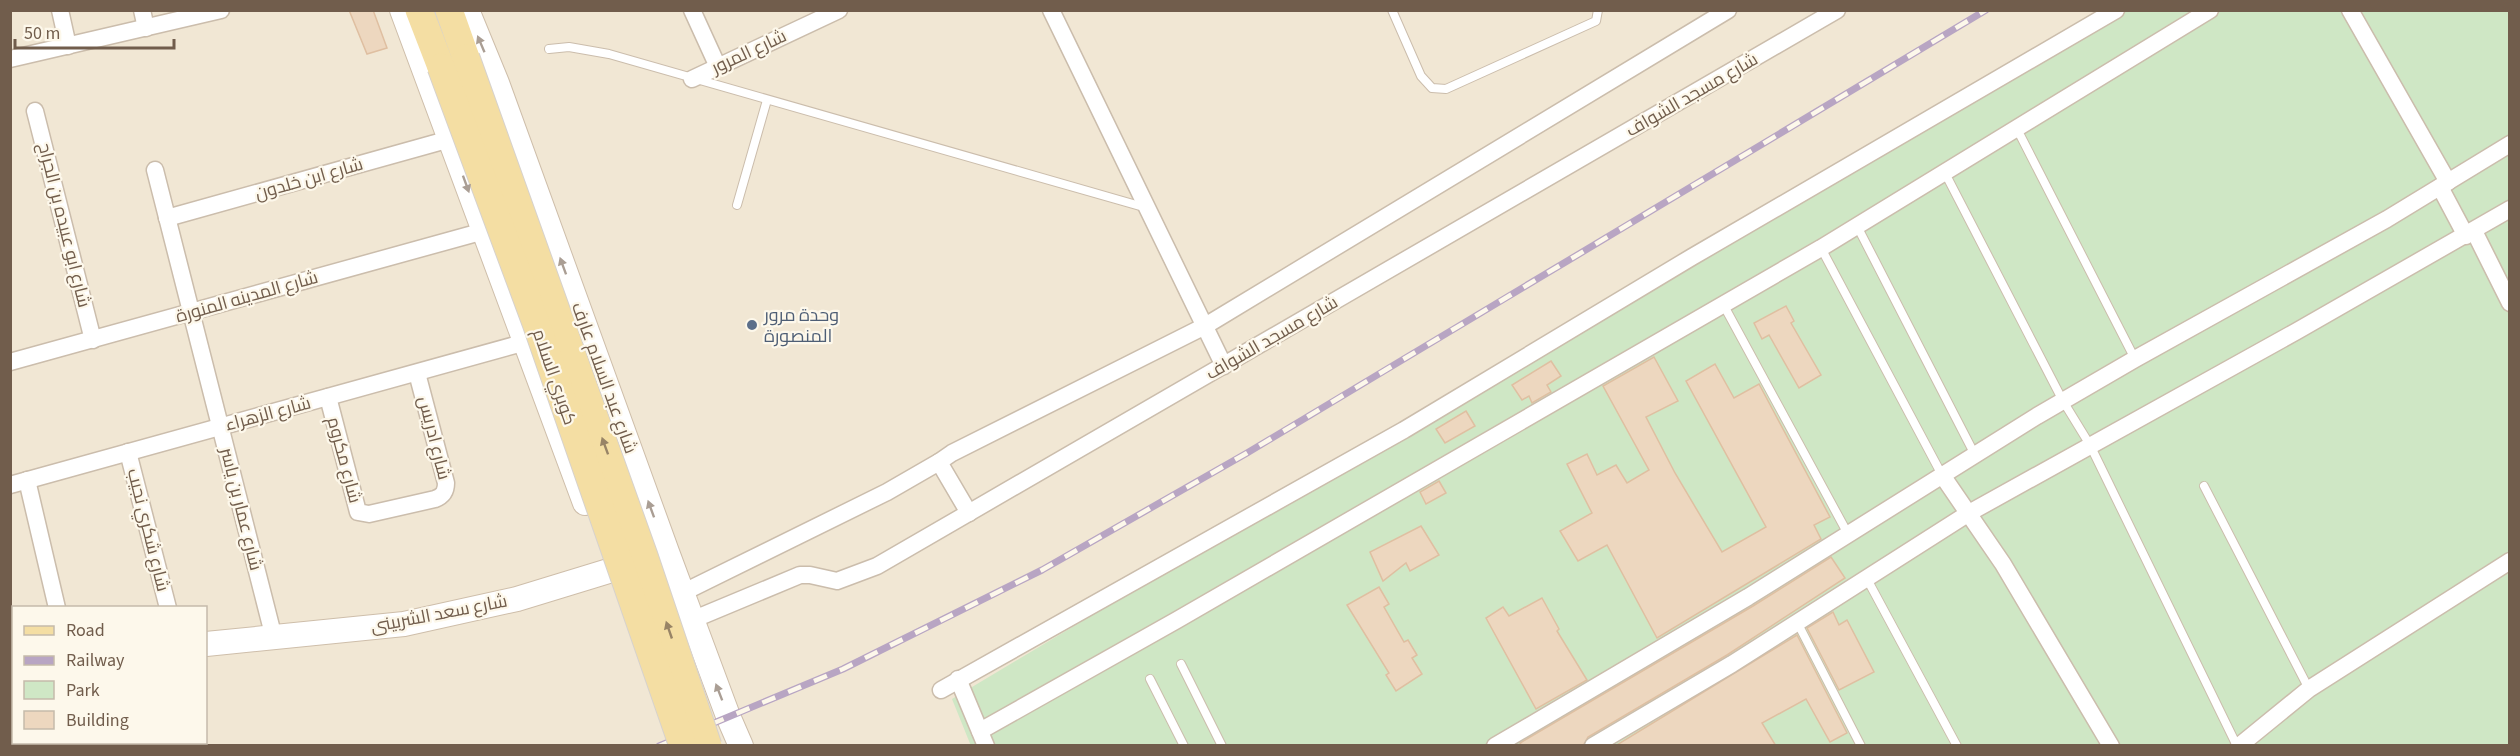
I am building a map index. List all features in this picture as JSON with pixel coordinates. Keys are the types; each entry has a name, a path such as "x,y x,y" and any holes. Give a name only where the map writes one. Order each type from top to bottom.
{"main road":[{"path":"402,10 526,342 671,746"},
{"name":"كوبري السلام","path":"419,10 536,323 683,746"},
{"name":"كوبري السلام","path":"449,10 640,545 708,746"},
{"name":"شارع عبد السلام عارف","path":"467,10 497,83 666,552 741,746"},
{"path":"437,104 497,83"},
{"name":"شارع سعد الشربينى","path":"207,644 404,624 517,599 610,572 666,552"}],"street":[{"path":"60,10 68,46"},
{"path":"142,10 146,28"},
{"path":"692,10 718,67"},
{"name":"شارع المرور","path":"692,79 838,10"},
{"path":"1052,10 1224,366"},
{"path":"682,593 887,492 952,453 1205,326 1728,10"},
{"name":"شارع مسجد الشواف","path":"692,620 800,575 837,581 877,566 1838,10"},
{"path":"941,690 1404,430 1692,257 2116,10"},
{"path":"958,679 983,738 1177,620 1821,248 2210,10"},
{"path":"2350,10 2470,234 2510,303"},
{"path":"10,59 221,11"},
{"name":"شارع ابو عبيده بن الجراح","path":"35,111 93,340"},
{"name":"شارع ابن خلدون","path":"167,218 450,139"},
{"path":"1495,746 1748,597 2063,401 2387,219 2510,144"},
{"name":"شارع عمار بن ياسر","path":"155,170 274,638"},
{"path":"1593,746 1867,579 1970,513 2470,234 2510,209"},
{"name":"شارع المدينه المنورة","path":"10,362 484,231"},
{"name":"شارع الزهراء","path":"19,482 526,342"},
{"name":"شارع ادريس","path":"369,514 435,499 442,496 446,490 417,373"},
{"name":"شارع مكروم","path":"328,398 355,507 358,512 369,514"},
{"name":"شارع شكري نجيب","path":"128,452 167,606"},
{"path":"939,462 969,513"},
{"path":"1942,475 2003,564 2112,746"},
{"path":"19,482 56,606"},
{"path":"2238,746 2309,689 2510,561"}],"lane":[{"path":"1392,10 1421,76 1432,87 1446,89 1596,21 1598,10"},
{"path":"549,49 569,47 589,49 1147,208"},
{"path":"737,205 767,100"},
{"path":"2017,129 2135,359"},
{"path":"1945,173 2063,401 2090,445 2238,746"},
{"path":"1857,226 1976,454"},
{"path":"1821,248 1942,475"},
{"path":"1723,304 1848,534"},
{"path":"2204,486 2309,689"},
{"path":"1867,579 1957,746"},
{"path":"1797,622 1861,746"},
{"path":"1181,664 1222,746"},
{"path":"1150,679 1184,746"}],"shaded area":[{"path":"10,11 2509,11 2509,745 11,745"}],"green space":[{"path":"2102,11 2509,11 2509,745 971,746 952,699"}],"building":[{"path":"349,10 373,10 387,48 367,54"},
{"path":"1786,306 1794,321 1791,323 1821,375 1799,388 1769,335 1762,339 1754,323"},
{"path":"1654,357 1678,401 1646,417 1675,473 1722,552 1766,527 1686,381 1715,364 1734,398 1759,384 1830,517 1814,525 1821,539 1657,638 1607,545 1578,561 1560,531 1592,513 1567,464 1587,454 1597,475 1616,465 1627,483 1649,470 1603,386"},
{"path":"1551,361 1561,376 1547,385 1551,392 1532,403 1529,396 1522,400 1512,385"},
{"path":"1466,411 1475,426 1445,443 1436,429"},
{"path":"1439,481 1446,493 1426,504 1420,492"},
{"path":"1421,526 1439,555 1410,571 1406,563 1383,581 1370,552"},
{"path":"1831,557 1845,578 1727,655 1588,737 1583,746 1522,746 1520,743 1753,606"},
{"path":"1379,587 1389,604 1384,607 1404,642 1408,640 1417,655 1412,658 1422,674 1396,691 1386,675 1389,673 1347,605"},
{"path":"1542,598 1559,629 1557,631 1587,680 1536,709 1486,618 1503,607 1509,616"},
{"path":"1833,612 1839,625 1847,620 1874,672 1839,690 1807,628"},
{"path":"1797,635 1847,733 1830,742 1806,699 1762,723 1776,746 1615,746"}],"railway":[{"path":"659,746 843,669 1042,570 1247,453 1986,10"}],"place":[{"name":"وحدة مرور المنصورة","path":"752,325"}]}
